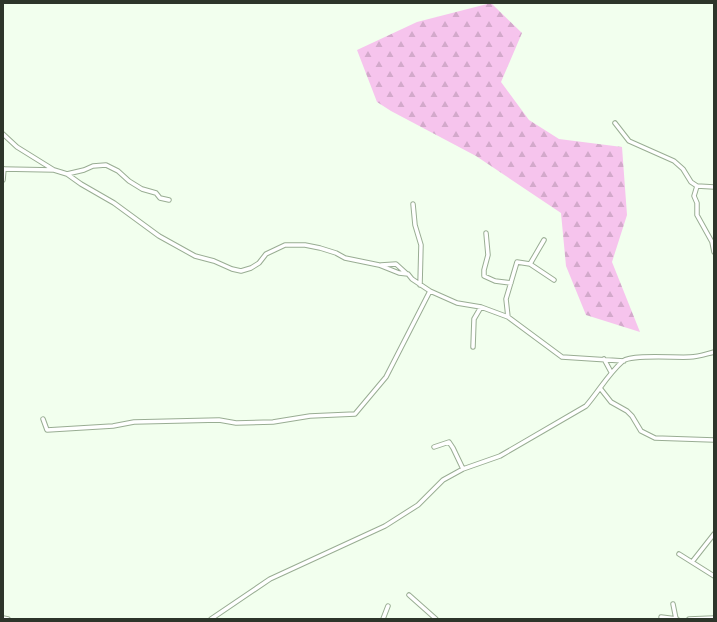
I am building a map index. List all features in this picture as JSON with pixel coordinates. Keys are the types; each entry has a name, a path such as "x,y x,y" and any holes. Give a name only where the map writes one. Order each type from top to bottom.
{"street":[{"path":"615,123 629,141 674,161 683,169 691,182 697,186 714,187"},
{"path":"3,134 17,147 54,170 67,174 114,203 159,236 195,256 214,261 232,269 242,270 251,268 266,254 285,245 305,245 336,253 345,258 379,265 400,273 408,274"},
{"path":"67,174 93,166 106,165 142,189 156,193 160,198 169,200"},
{"path":"3,180 4,169 54,170"},
{"path":"697,186 694,196 697,203 698,215 712,242 714,252"},
{"path":"413,204 415,225 421,245 420,285"},
{"path":"486,234 488,255 484,276 495,281 511,284"},
{"path":"530,264 544,240"},
{"path":"508,316 506,299 517,262 530,264 554,280"},
{"path":"379,265 396,264 412,279 430,291 457,303 480,307 508,316 562,357 624,360 634,357 691,357 714,352"},
{"path":"43,419 47,430 113,426 134,422 219,420 236,423 273,422 310,416 356,414 386,376 430,291"},
{"path":"473,347 474,319 480,307"},
{"path":"604,359 611,372"},
{"path":"211,619 270,579 384,526 418,505 443,480 463,469 500,456 586,406 611,372 620,366 624,360"},
{"path":"600,388 611,402 627,411 632,416 641,431 655,438 714,440"},
{"path":"434,447 449,442 463,469"},
{"path":"692,562 714,534"},
{"path":"679,554 714,576"},
{"path":"409,595 436,619"},
{"path":"661,617 676,619 673,604"},
{"path":"383,619 388,606"},
{"path":"3,618 8,619"},
{"path":"689,619 714,618"}],"green space":[{"path":"491,3 522,33 501,82 529,120 559,139 622,147 627,215 612,262 640,332 586,315 566,266 561,213 476,156 377,102 357,50 417,22"}]}
